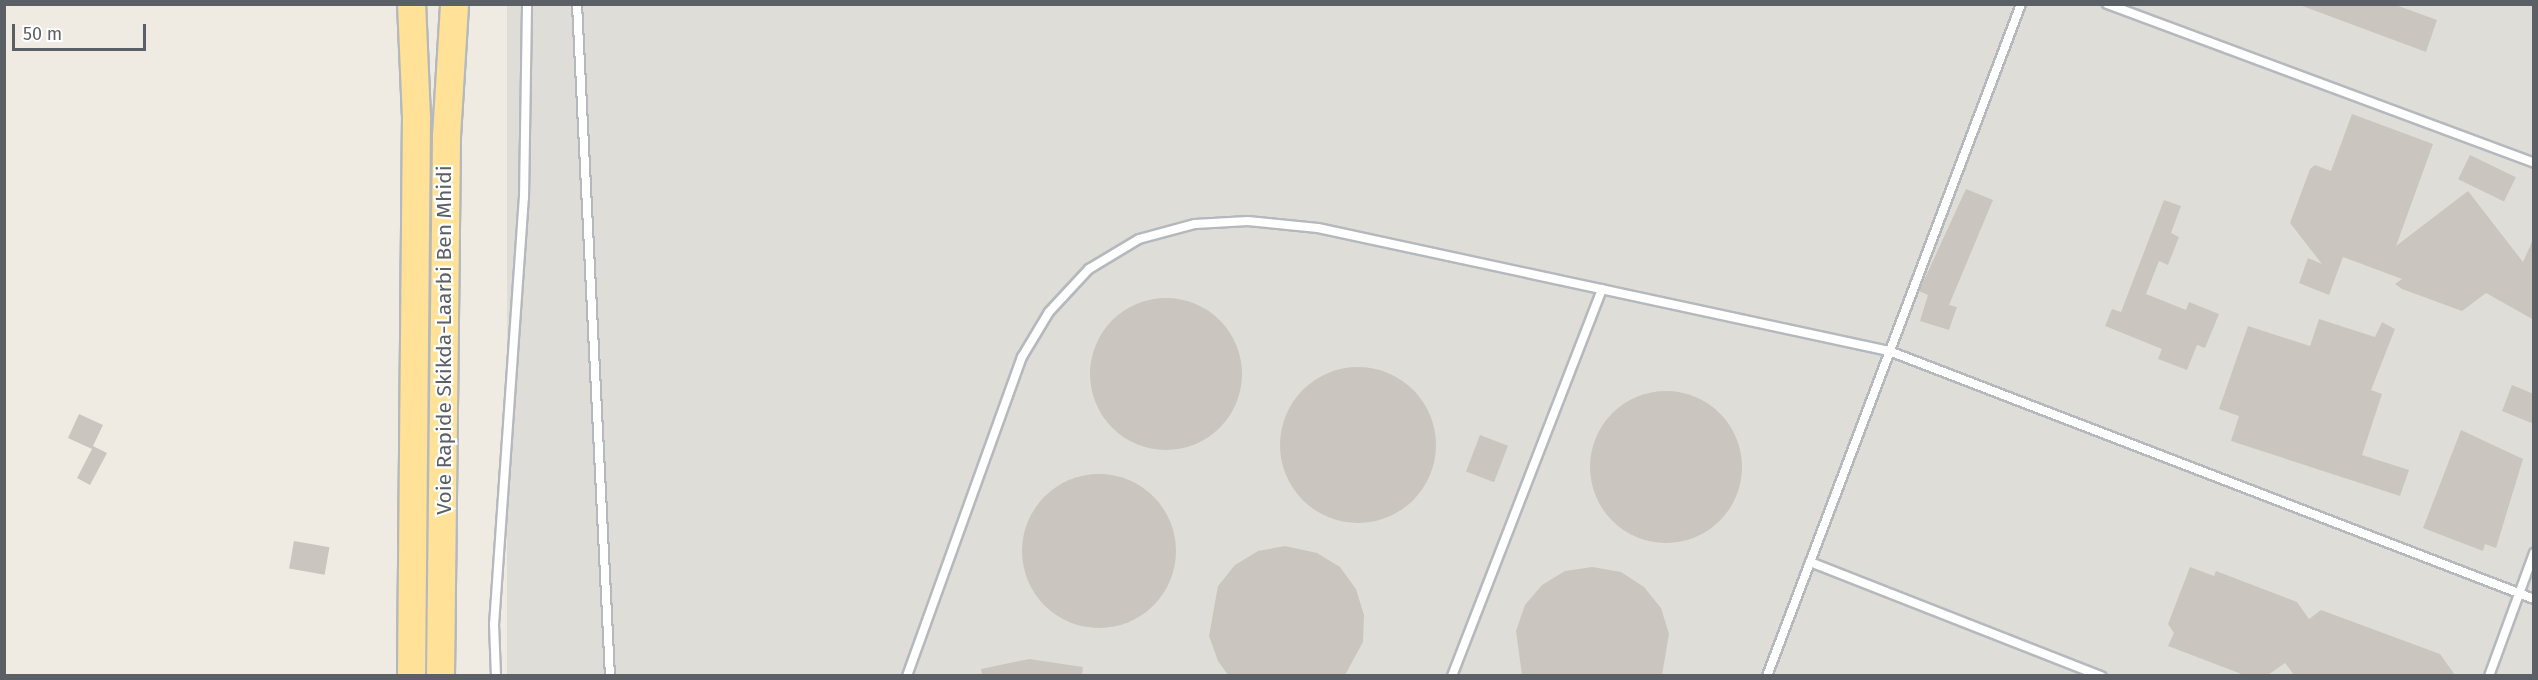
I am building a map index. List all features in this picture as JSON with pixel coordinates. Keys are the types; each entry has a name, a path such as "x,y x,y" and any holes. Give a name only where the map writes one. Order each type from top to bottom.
{"highway":[{"name":"Voie Rapide Skikda-Laarbi Ben Mhidi","path":"411,4 416,117 411,675"},
{"name":"Voie Rapide Skikda-Laarbi Ben Mhidi","path":"441,675 446,136 454,4"}],"lane":[{"path":"496,675 494,625 524,198 527,4"},
{"path":"577,4 610,675"},
{"path":"1767,675 2020,4"},
{"path":"2107,4 2534,163"},
{"path":"907,675 1022,357 1050,312 1089,269 1139,239 1195,224 1248,221 1318,228 1889,351 2534,599"},
{"path":"1452,675 1602,289"},
{"path":"2489,675 2534,553"},
{"path":"1809,562 2101,675"}],"shaded area":[{"path":"507,5 2533,5 2533,676 507,676"}],"building":[{"path":"2297,4 2393,4 2437,20 2426,52"},
{"path":"2352,114 2433,144 2396,246 2468,191 2523,262 2534,237 2534,320 2486,293 2462,311 2402,289 2395,284 2402,279 2343,257 2329,295 2299,283 2308,258 2322,264 2290,223 2310,169 2315,165 2331,171"},
{"path":"2470,155 2516,177 2504,202 2458,179"},
{"path":"1966,189 1993,200 1949,305 1957,307 1949,330 1920,321 1928,295 1919,291"},
{"path":"2164,200 2181,206 2171,233 2179,237 2168,265 2159,261 2146,294 2186,310 2189,302 2219,314 2205,348 2197,345 2187,370 2158,359 2162,349 2105,326 2112,309 2121,312"},
{"path":"1166,298 1181,299 1195,304 1220,320 1236,345 1241,359 1241,389 1236,403 1220,428 1195,444 1181,449 1166,450 1151,449 1137,444 1112,428 1096,403 1091,389 1090,374 1091,359 1096,345 1112,320 1137,304 1151,299"},
{"path":"2319,319 2375,337 2382,322 2395,329 2371,390 2382,394 2362,455 2409,470 2400,496 2231,441 2239,416 2219,409 2248,326 2310,346"},
{"path":"1358,367 1388,373 1413,390 1430,415 1436,445 1430,475 1413,500 1388,517 1358,523 1328,517 1303,500 1286,475 1280,445 1286,415 1303,390 1328,373"},
{"path":"2512,385 2534,394 2534,424 2502,411"},
{"path":"1666,391 1681,392 1695,397 1720,413 1736,438 1741,452 1741,482 1736,496 1720,521 1695,537 1681,542 1666,543 1651,542 1637,537 1612,521 1596,496 1591,482 1590,467 1591,452 1596,438 1612,413 1637,397 1651,392"},
{"path":"79,414 103,425 93,446 107,453 90,485 77,478 92,449 68,438"},
{"path":"2461,430 2523,459 2496,548 2485,544 2483,551 2423,528"},
{"path":"1480,435 1508,446 1494,482 1466,471"},
{"path":"1099,474 1128,480 1142,487 1153,497 1163,508 1170,522 1176,551 1170,580 1163,594 1153,605 1142,615 1128,622 1099,628 1070,622 1056,615 1045,605 1035,594 1028,580 1022,551 1028,522 1035,508 1045,497 1056,487 1070,480"},
{"path":"294,541 329,547 325,575 289,569"},
{"path":"1285,546 1317,553 1340,567 1356,589 1364,615 1363,642 1345,675 1228,675 1218,661 1209,636 1218,586 1235,565 1258,551"},
{"path":"1592,567 1621,572 1644,587 1661,608 1669,634 1662,675 1522,675 1516,631 1525,605 1542,585 1565,571"},
{"path":"2190,567 2214,576 2216,571 2297,602 2309,619 2321,610 2440,654 2455,675 2294,675 2285,663 2268,675 2244,675 2168,646 2174,633 2168,624"},
{"path":"1029,659 1083,667 1082,675 982,675 981,669"}]}
